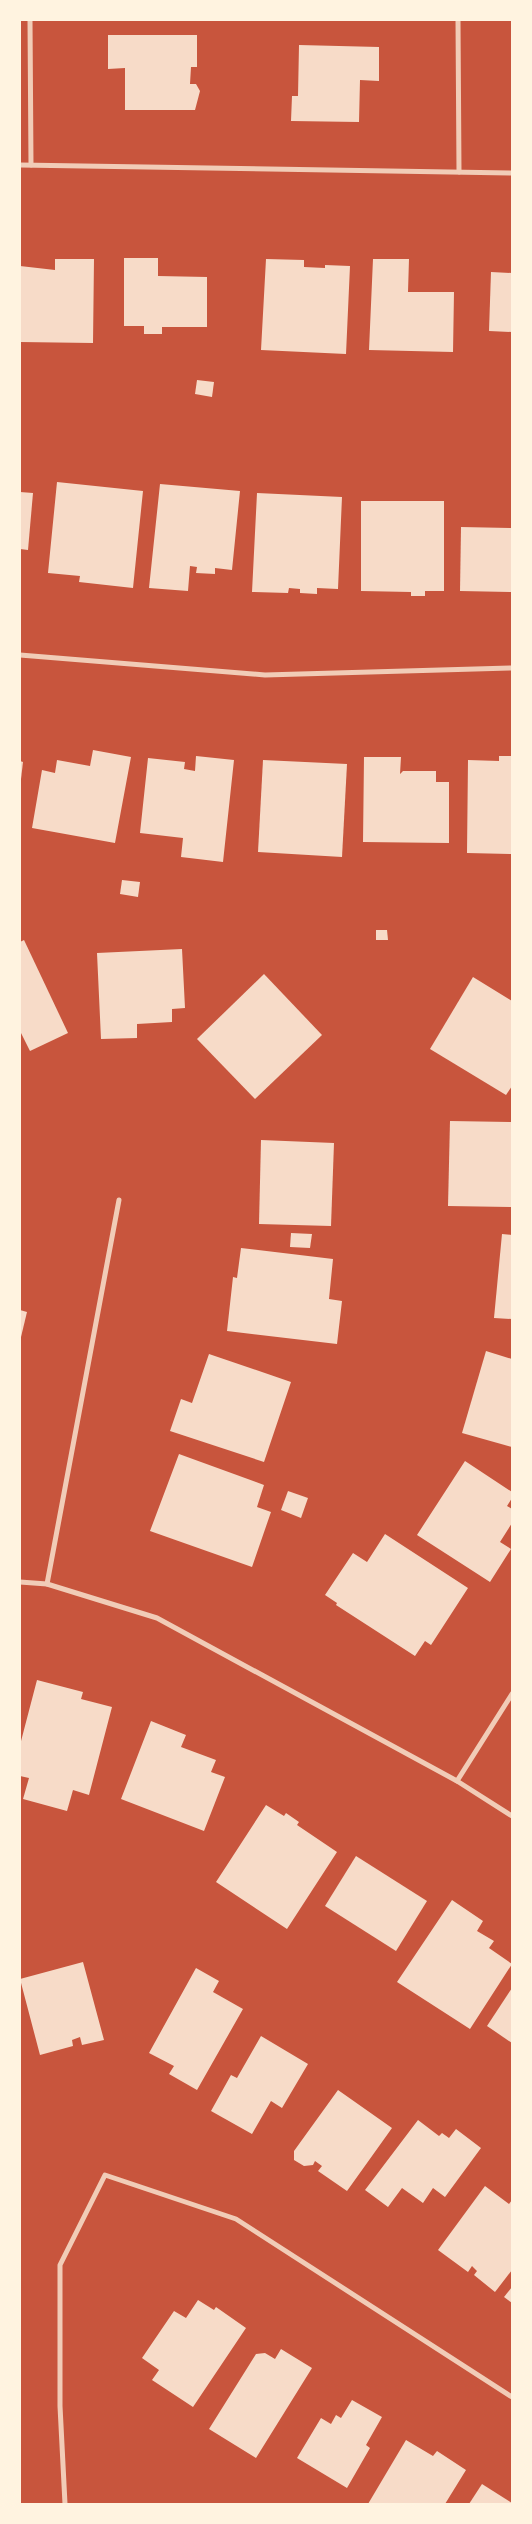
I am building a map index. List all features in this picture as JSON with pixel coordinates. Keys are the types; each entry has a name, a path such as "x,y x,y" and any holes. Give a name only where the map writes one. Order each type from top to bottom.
{"street":[{"path":"30,20 31,165"},
{"path":"458,20 459,172"},
{"path":"20,165 512,174"},
{"path":"20,655 265,675 512,668"},
{"path":"47,1584 119,1200"},
{"path":"20,1582 47,1584 157,1618 457,1781 512,1816"},
{"path":"457,1781 512,1694"},
{"path":"65,2504 60,2406 60,2265 105,2175 236,2219 512,2398"}],"building":[{"path":"108,35 197,35 197,67 191,67 190,84 196,84 200,91 195,110 125,110 125,68 108,69"},
{"path":"299,45 379,47 379,81 360,80 359,122 291,121 292,96 298,96"},
{"path":"124,258 158,258 158,276 207,277 207,327 162,327 162,334 144,334 144,326 124,326"},
{"path":"55,259 94,259 93,343 20,342 20,266 55,270"},
{"path":"266,259 304,260 304,267 325,268 325,265 350,266 346,354 261,350"},
{"path":"373,259 409,259 408,292 454,292 453,352 369,350"},
{"path":"491,272 512,273 512,332 489,331"},
{"path":"197,380 214,382 212,397 195,394"},
{"path":"57,482 143,491 133,588 79,582 80,576 48,573"},
{"path":"160,484 240,491 232,570 215,568 215,574 196,573 197,567 190,566 188,591 149,588"},
{"path":"20,492 33,493 28,550 20,549"},
{"path":"257,493 342,497 338,589 317,588 317,594 300,593 300,589 289,588 288,593 252,592"},
{"path":"361,501 444,501 444,591 425,591 425,596 411,596 411,592 361,591"},
{"path":"461,527 512,528 512,592 460,591"},
{"path":"93,750 131,757 115,843 32,828 42,770 55,773 57,760 90,766"},
{"path":"196,756 234,760 223,862 181,857 183,838 140,833 148,758 185,762 184,769 195,771"},
{"path":"499,756 512,756 512,854 467,853 468,760 499,761"},
{"path":"364,757 401,757 400,774 403,771 436,771 436,782 449,782 449,843 363,842"},
{"path":"263,760 347,764 342,857 258,852"},
{"path":"20,761 23,762 21,779 20,779"},
{"path":"122,880 140,882 138,897 120,894"},
{"path":"376,930 387,930 388,940 376,940"},
{"path":"24,940 68,1033 30,1051 20,1031 20,942"},
{"path":"182,949 185,1008 172,1009 172,1022 137,1024 137,1038 101,1039 97,953"},
{"path":"264,974 322,1035 255,1099 197,1039"},
{"path":"473,977 512,1001 512,1086 506,1095 430,1049"},
{"path":"450,1121 512,1122 512,1207 448,1206"},
{"path":"261,1140 334,1143 331,1226 259,1224"},
{"path":"291,1233 312,1234 310,1248 290,1247"},
{"path":"502,1234 512,1235 512,1319 494,1318"},
{"path":"241,1248 333,1259 329,1299 342,1301 337,1344 227,1331 233,1277 237,1278"},
{"path":"20,1310 27,1312 21,1337 20,1337"},
{"path":"486,1351 512,1359 512,1447 462,1433"},
{"path":"209,1354 291,1382 264,1462 170,1431 181,1399 192,1403"},
{"path":"179,1454 264,1485 257,1507 271,1512 252,1567 150,1531"},
{"path":"465,1461 512,1492 512,1498 507,1506 512,1509 512,1523 500,1542 511,1549 490,1582 417,1535"},
{"path":"288,1491 308,1498 301,1518 281,1510"},
{"path":"385,1534 468,1588 431,1645 425,1641 415,1656 336,1605 337,1603 325,1595 353,1553 367,1562"},
{"path":"37,1680 83,1692 81,1699 112,1707 89,1795 73,1790 67,1811 23,1799 29,1778 20,1776 20,1745"},
{"path":"151,1721 186,1735 181,1747 216,1760 211,1772 225,1777 204,1831 121,1799"},
{"path":"266,1805 284,1816 286,1813 299,1822 297,1825 337,1852 287,1929 216,1882"},
{"path":"356,1856 427,1901 396,1951 325,1906"},
{"path":"452,1900 483,1921 477,1931 494,1941 489,1948 512,1964 470,2029 397,1982"},
{"path":"83,1962 104,2040 82,2045 80,2037 72,2040 73,2046 40,2055 20,1979"},
{"path":"196,1968 219,1981 213,1992 243,2009 197,2090 169,2074 174,2066 149,2053"},
{"path":"512,1988 512,2043 487,2026"},
{"path":"261,2036 308,2064 282,2108 271,2101 252,2134 211,2111 231,2075 237,2078"},
{"path":"338,2090 392,2128 347,2191 318,2171 322,2166 315,2161 313,2165 304,2166 294,2160 294,2151"},
{"path":"418,2120 439,2136 442,2133 449,2138 456,2129 481,2148 445,2197 433,2188 423,2203 402,2188 388,2207 365,2190"},
{"path":"485,2186 509,2204 512,2200 512,2270 495,2292 474,2275 477,2271 472,2266 468,2272 438,2250"},
{"path":"512,2287 512,2303 504,2297"},
{"path":"198,2300 214,2310 216,2307 246,2328 193,2407 152,2380 159,2370 142,2358 174,2311 186,2318"},
{"path":"281,2349 312,2368 256,2458 209,2429 256,2354 265,2353 275,2359"},
{"path":"352,2400 382,2417 366,2445 370,2448 347,2488 297,2458 321,2418 331,2424 336,2415 341,2418"},
{"path":"406,2440 433,2456 437,2451 466,2470 445,2504 368,2504"},
{"path":"482,2484 512,2503 512,2504 469,2504"}]}
